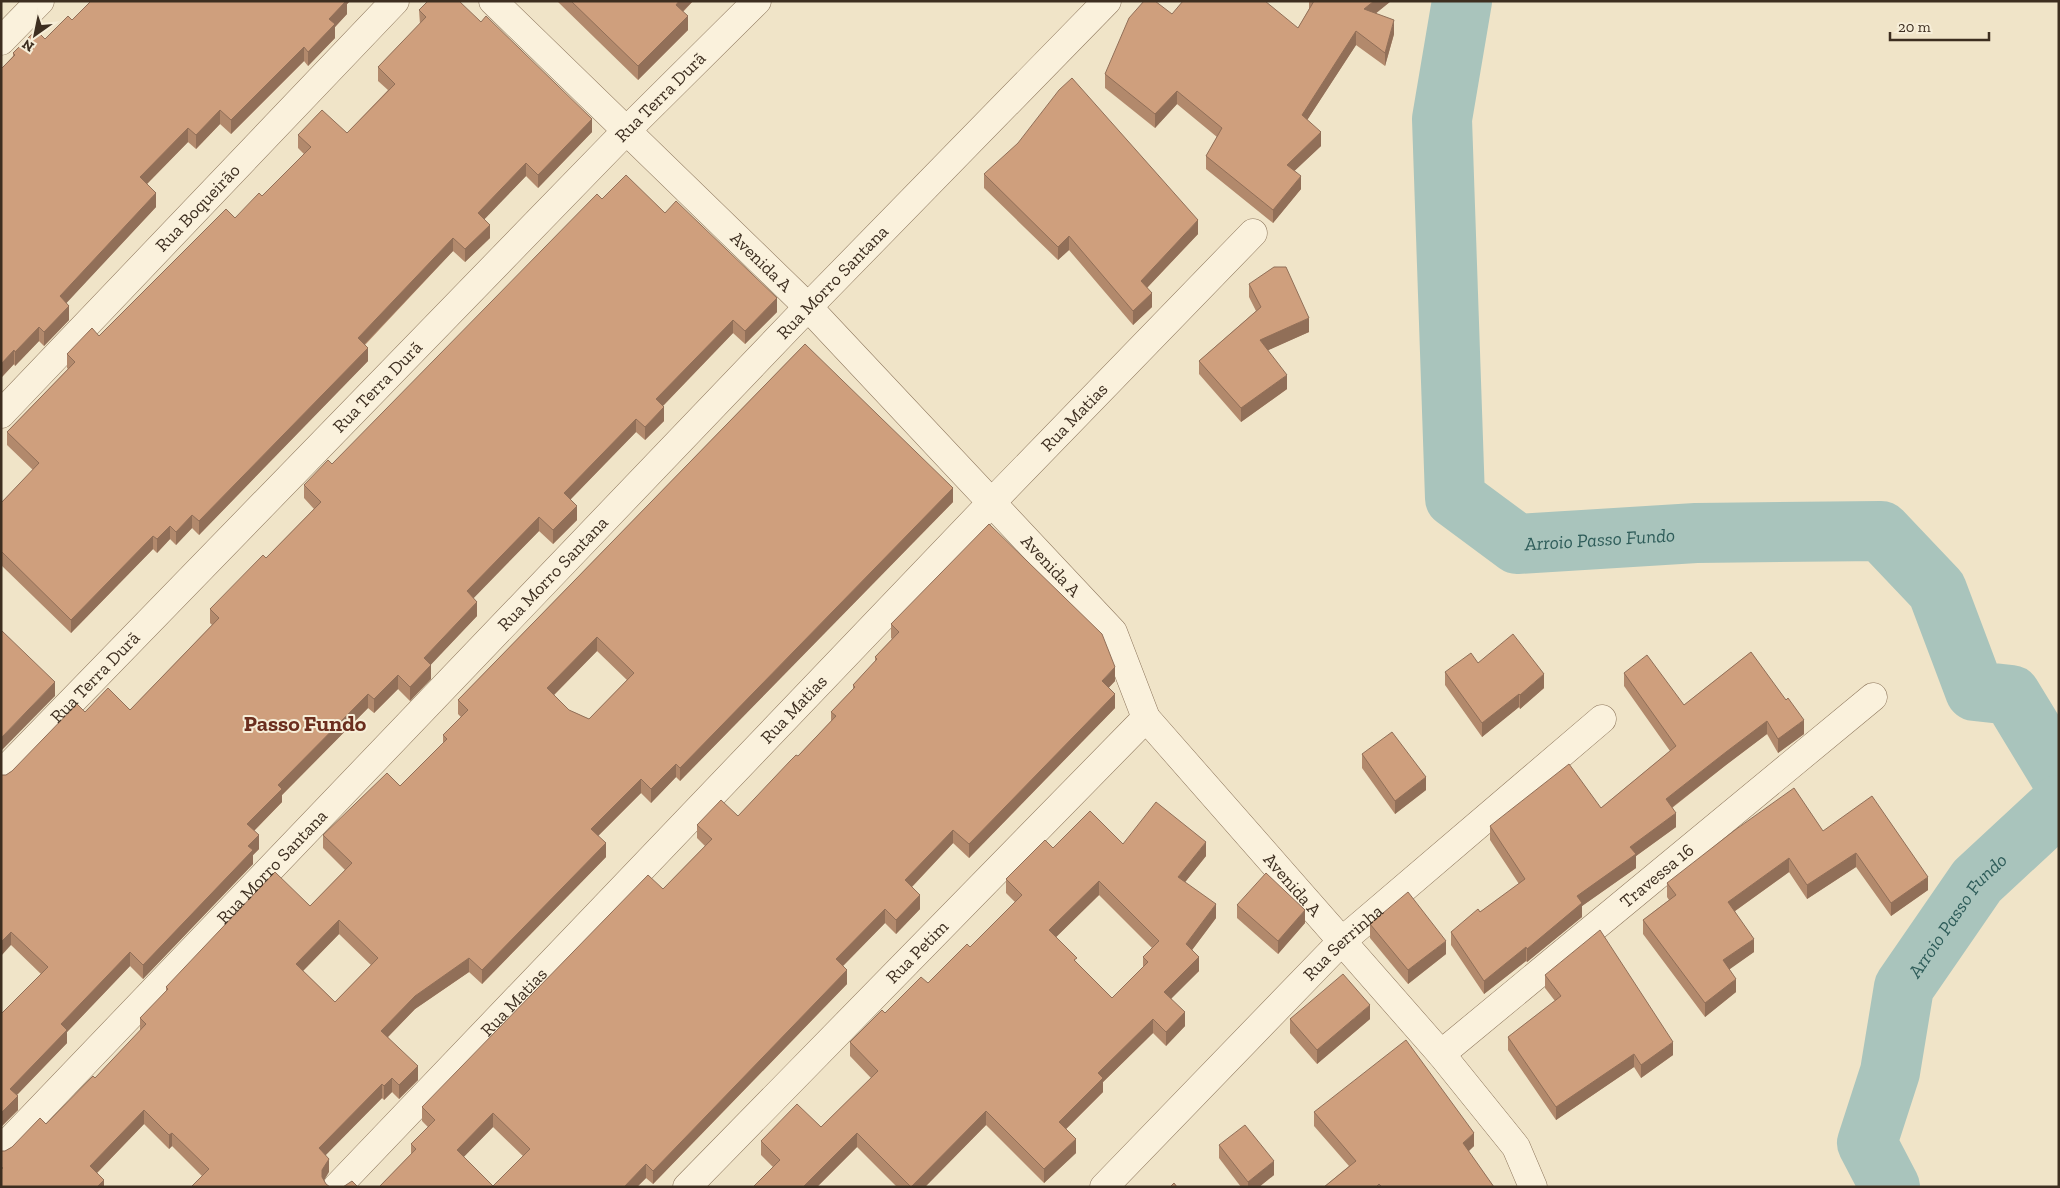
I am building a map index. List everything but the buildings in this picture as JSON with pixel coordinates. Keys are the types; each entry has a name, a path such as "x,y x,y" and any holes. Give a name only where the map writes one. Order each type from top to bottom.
{"street":[{"path":"1,41 40,1"},
{"name":"Rua Boqueirão","path":"1,414 396,1"},
{"name":"Avenida A","path":"493,1 808,307 1114,632 1146,718 1441,1054 1516,1147 1533,1187"},
{"name":"Rua Terra Durã","path":"1,774 626,131 757,1"},
{"name":"Rua Morro Santana","path":"1,1150 808,307 1108,1"},
{"name":"Rua Matias","path":"337,1187 992,502 1253,233"},
{"name":"Travessa 16","path":"1441,1054 1873,697"},
{"name":"Rua Petim","path":"687,1187 1146,718"},
{"name":"Rua Serrinha","path":"1104,1187 1342,941 1602,719"}],"waterway":[{"name":"Arroio Passo Fundo","path":"1462,1 1442,119 1455,498 1517,544 1696,533 1881,531 1937,590 1975,691 2011,695 2059,774"},
{"name":"Arroio Passo Fundo","path":"1890,1187 1867,1143 1890,1072 1904,987 1977,881 2059,805"}],"district":[{"name":"Passo Fundo","path":"305,723"}]}
